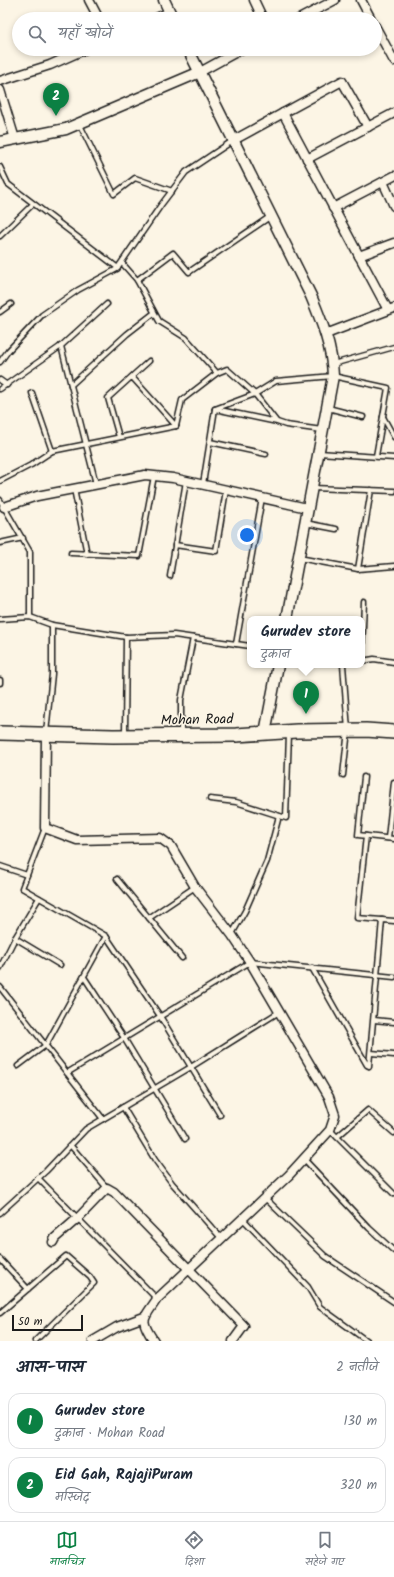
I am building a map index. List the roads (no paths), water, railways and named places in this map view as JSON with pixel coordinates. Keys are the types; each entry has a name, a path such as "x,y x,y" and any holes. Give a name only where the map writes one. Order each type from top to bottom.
{"main road":[{"name":"Mohan Road","path":"0,733 181,736 348,730 393,731"}],"street":[{"path":"89,0 96,12"},
{"path":"164,0 170,12"},
{"path":"254,0 260,12"},
{"path":"313,12 336,0"},
{"path":"361,0 367,12"},
{"path":"382,39 394,60"},
{"path":"0,81 50,65 70,56"},
{"path":"192,56 311,296 326,334 333,364 333,376 288,616"},
{"path":"0,142 66,129 200,72 229,56"},
{"path":"234,140 342,81 368,127"},
{"path":"0,90 15,139"},
{"path":"283,113 359,256 391,309 326,334"},
{"path":"307,160 394,113"},
{"path":"333,208 394,176"},
{"path":"383,182 394,206"},
{"path":"359,256 394,243"},
{"path":"4,507 37,496 145,475 203,484 307,508"},
{"path":"265,733 277,668"},
{"path":"46,734 45,828 77,840 160,838 171,846 195,887 232,935 250,962 329,1097 335,1115 330,1130 304,1159 265,1198 157,1299 144,1317 117,1327 93,1341"},
{"path":"53,1242 55,1238 78,1218 107,1188 114,1192 244,1326 233,1341"},
{"path":"144,1317 145,1327 154,1341"}],"lane":[{"path":"79,123 114,194 135,178 172,191"},
{"path":"0,362 8,351 42,315 78,290 118,268 186,172 234,140"},
{"path":"0,167 8,184 118,268"},
{"path":"0,236 33,204"},
{"path":"137,280 173,253 189,272 271,216"},
{"path":"122,263 137,280 159,321 186,338 217,373"},
{"path":"0,312 11,304"},
{"path":"0,389 61,346 107,304"},
{"path":"71,385 127,334 154,313"},
{"path":"61,346 96,484"},
{"path":"333,364 394,347"},
{"path":"119,437 108,398 149,361"},
{"path":"176,426 182,400 217,373 227,369 255,394 276,422"},
{"path":"132,376 176,426"},
{"path":"215,409 255,394 276,381 333,376 388,388 376,456"},
{"path":"0,380 7,385"},
{"path":"32,392 52,451"},
{"path":"326,408 363,417"},
{"path":"215,409 276,422 286,426 322,430"},
{"path":"203,484 215,409"},
{"path":"383,418 394,437"},
{"path":"0,481 31,465 52,451 176,426"},
{"path":"210,442 266,454"},
{"path":"318,453 394,458"},
{"path":"71,553 140,556 154,476"},
{"path":"170,576 186,481"},
{"path":"311,488 394,491"},
{"path":"74,489 87,554"},
{"path":"175,545 216,551 226,490"},
{"path":"358,569 371,490"},
{"path":"236,644 262,498"},
{"path":"0,500 30,552 30,617"},
{"path":"305,523 336,529"},
{"path":"0,542 23,538"},
{"path":"298,558 358,569 394,566"},
{"path":"363,616 364,602"},
{"path":"0,620 30,617 52,625 126,637 174,635 247,646"},
{"path":"46,734 52,674 52,625"},
{"path":"124,736 126,637"},
{"path":"181,736 181,700 193,638"},
{"path":"365,660 374,659 394,662"},
{"path":"343,668 348,730 343,775"},
{"path":"210,799 236,802 286,818 289,732"},
{"path":"364,777 358,835 394,839"},
{"path":"388,838 394,782"},
{"path":"232,935 245,911 267,861 279,816"},
{"path":"45,828 22,888 106,936 160,1016 220,1115"},
{"path":"366,836 358,918 394,921"},
{"path":"0,866 27,875"},
{"path":"117,879 182,958"},
{"path":"149,918 195,887"},
{"path":"0,968 14,938 39,898"},
{"path":"312,968 366,1065 369,1066 382,920"},
{"path":"18,1066 46,1045 106,936"},
{"path":"14,938 60,965"},
{"path":"67,1073 250,962 394,977"},
{"path":"84,977 124,1038 185,1139"},
{"path":"0,987 103,1119"},
{"path":"0,1213 71,1146 86,1129 191,1067 279,1012"},
{"path":"374,1020 394,1022"},
{"path":"371,1053 394,1055"},
{"path":"123,1107 155,1160 172,1183 221,1238"},
{"path":"337,1137 368,1110 394,1133"},
{"path":"330,1130 394,1194"},
{"path":"71,1146 107,1188"},
{"path":"304,1159 368,1228 394,1251"},
{"path":"38,1178 157,1299"},
{"path":"265,1198 325,1256 394,1302"},
{"path":"242,1219 308,1287 320,1307 368,1341"},
{"path":"0,1313 66,1256 90,1277 94,1283 35,1341"},
{"path":"0,1258 28,1289"}],"place":[{"name":"Eid Gah, RajajiPuram","path":"56,116"},
{"name":"Gurudev store","path":"306,714"}]}
